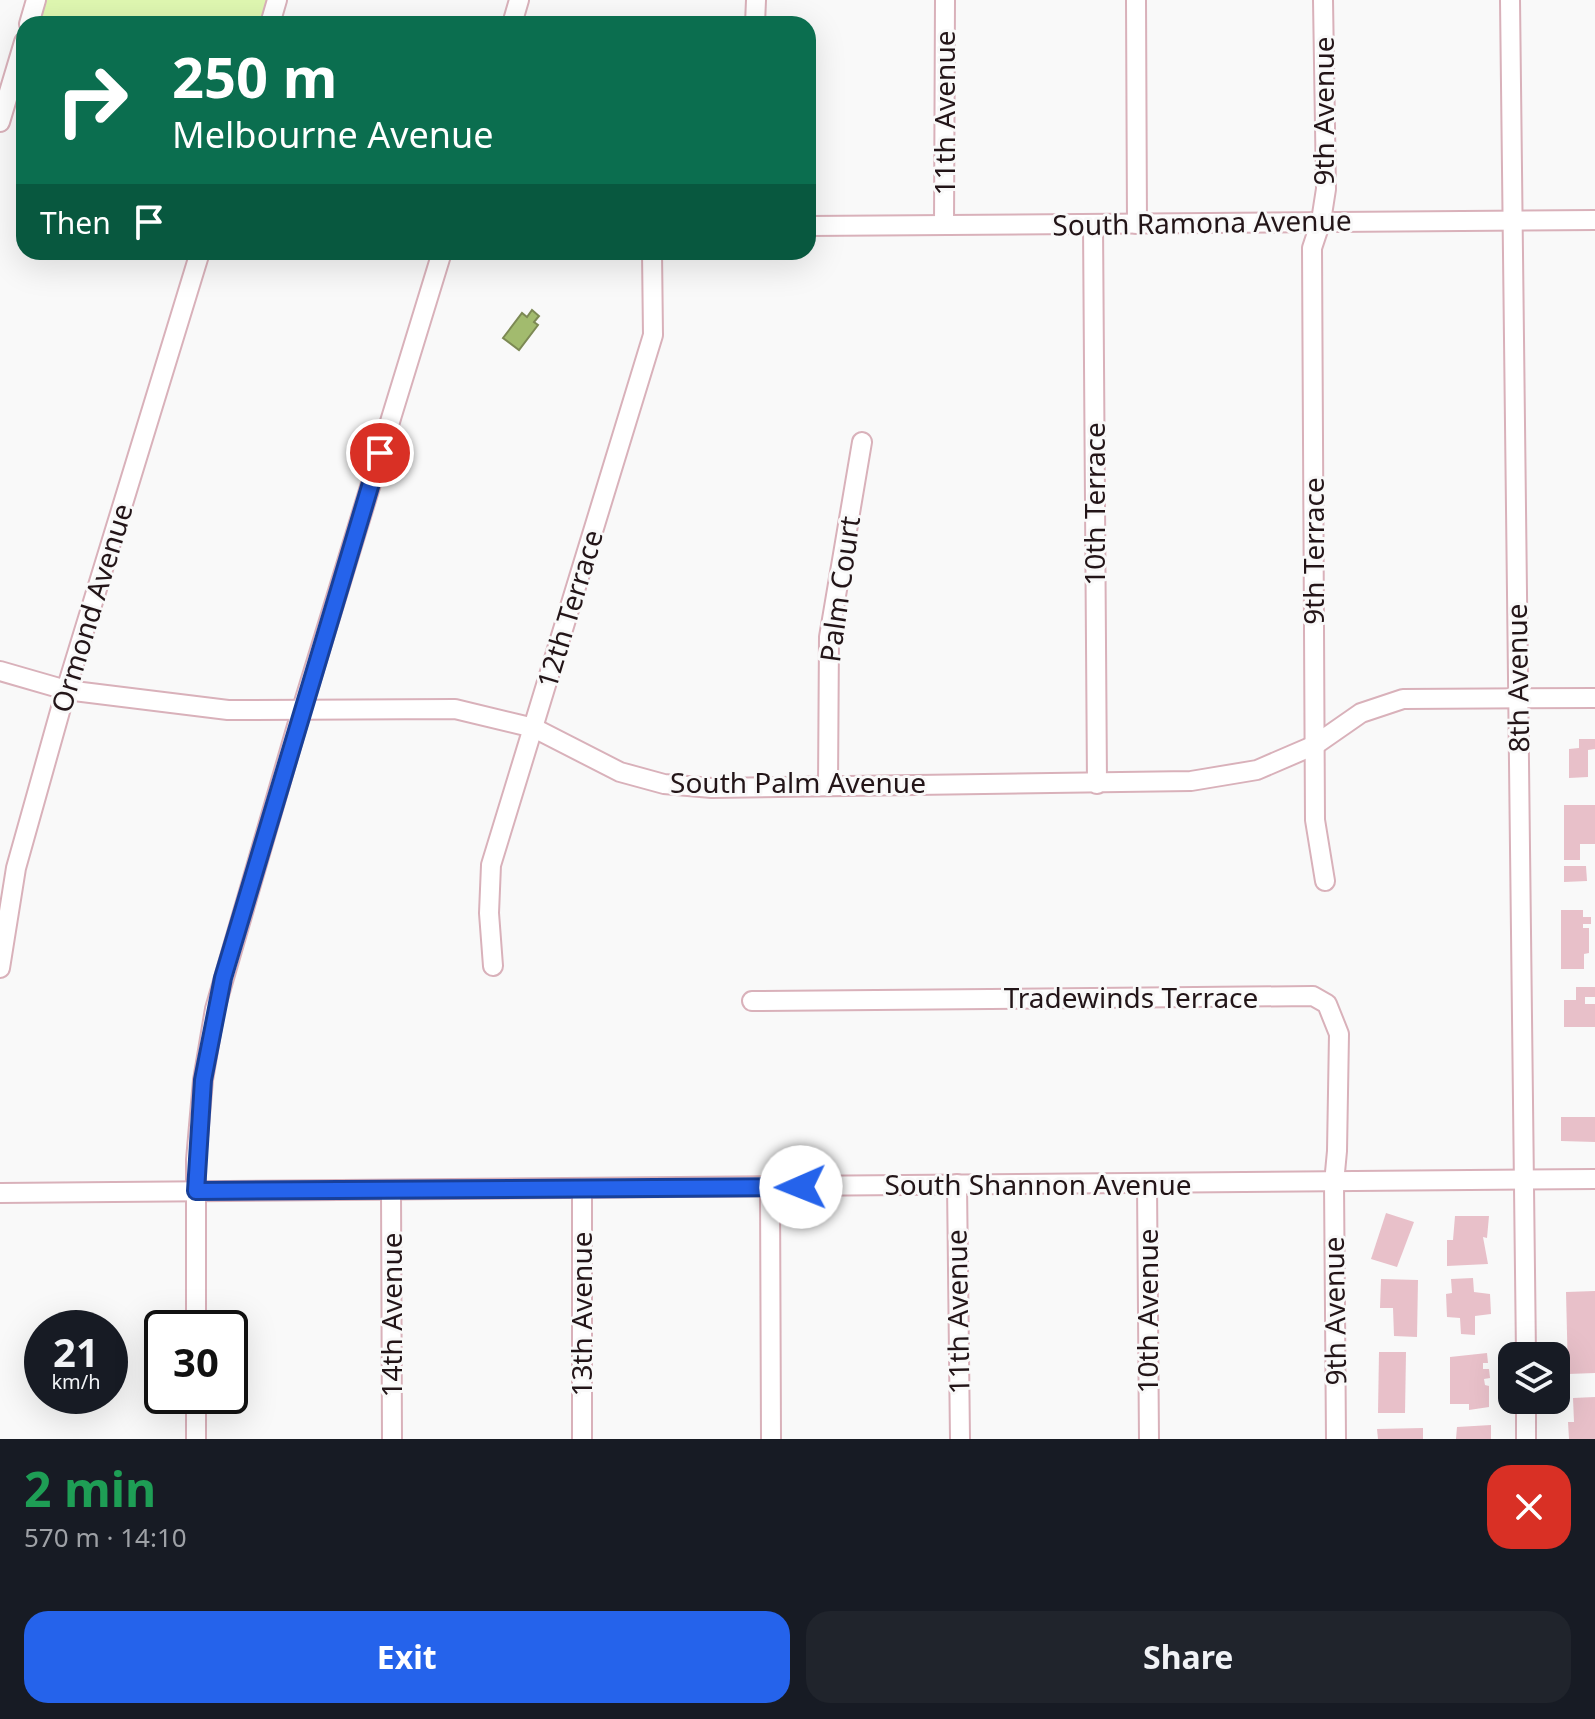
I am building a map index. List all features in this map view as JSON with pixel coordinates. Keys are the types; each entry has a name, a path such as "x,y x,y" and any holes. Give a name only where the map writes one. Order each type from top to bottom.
{"street":[{"name":"11th Avenue","path":"944,225 945,0"},
{"path":"1136,0 1137,224"},
{"name":"9th Avenue","path":"1321,221 1326,189 1323,0"},
{"name":"8th Avenue","path":"1510,0 1526,1342"},
{"path":"0,122 10,102 16,76"},
{"name":"South Ramona Avenue","path":"816,226 1595,220"},
{"name":"9th Terrace","path":"1321,221 1312,248 1315,820 1325,881"},
{"name":"10th Terrace","path":"1093,224 1097,784"},
{"name":"Ormond Avenue","path":"0,968 16,868 66,690 198,260"},
{"path":"196,1310 196,1191 203,1080 215,1009 301,712 440,260"},
{"name":"12th Terrace","path":"493,966 489,913 491,865 653,335 652,260"},
{"name":"Palm Court","path":"828,785 829,637 862,442"},
{"name":"South Palm Avenue","path":"0,671 66,690 228,710 455,709 534,728 620,772 664,784 712,788 1191,781 1257,770 1315,745 1361,713 1403,699 1595,698"},
{"name":"Tradewinds Terrace","path":"752,1001 1313,996 1327,1004 1339,1034 1334,1183"},
{"name":"South Shannon Avenue","path":"0,1193 1595,1179"},
{"name":"9th Avenue","path":"1334,1183 1336,1439"},
{"name":"11th Avenue","path":"957,1184 960,1439"},
{"name":"10th Avenue","path":"1147,1184 1149,1439"},
{"path":"770,1188 771,1439"},
{"name":"13th Avenue","path":"582,1189 582,1439"},
{"name":"14th Avenue","path":"391,1190 392,1439"},
{"path":"196,1414 196,1439"},
{"path":"1526,1414 1526,1439"}],"shaded area":[{"path":"46,0 273,0 268,16 41,16"},
{"path":"532,310 539,316 534,322 538,325 519,350 503,338 522,313 527,317"}],"building":[{"path":"1579,739 1595,739 1595,749 1588,750 1588,777 1569,778 1569,749 1579,748"},
{"path":"1564,805 1595,805 1595,844 1580,844 1580,860 1564,860"},
{"path":"1564,866 1586,866 1587,881 1564,882"},
{"path":"1561,910 1583,910 1583,917 1591,917 1591,924 1583,924 1583,928 1589,928 1589,953 1584,954 1584,969 1561,969"},
{"path":"1576,987 1595,987 1595,997 1585,997 1585,1004 1595,1004 1595,1027 1564,1027 1564,1000 1576,1000"},
{"path":"1561,1117 1595,1117 1595,1142 1561,1141"},
{"path":"1386,1213 1414,1222 1397,1267 1371,1259"},
{"path":"1455,1216 1489,1216 1487,1238 1483,1237 1488,1264 1447,1266 1447,1240 1453,1240"},
{"path":"1473,1278 1474,1292 1490,1294 1491,1314 1475,1316 1475,1335 1461,1334 1460,1318 1447,1317 1446,1294 1452,1293 1451,1279"},
{"path":"1381,1279 1418,1280 1417,1337 1394,1336 1393,1308 1380,1308"},
{"path":"1595,1291 1595,1373 1570,1374 1566,1292"},
{"path":"1379,1352 1406,1352 1405,1413 1378,1413"},
{"path":"1487,1353 1488,1363 1483,1363 1483,1369 1489,1369 1490,1378 1484,1379 1485,1385 1489,1386 1489,1407 1469,1410 1469,1404 1450,1404 1450,1357"},
{"path":"1595,1397 1595,1439 1569,1439 1568,1422 1574,1422 1573,1398"},
{"path":"1491,1425 1491,1439 1456,1439 1457,1427"},
{"path":"1423,1428 1423,1439 1378,1439 1377,1429"}],"route":[{"path":"380,453 223,978 203,1080 196,1191 801,1187"}]}
